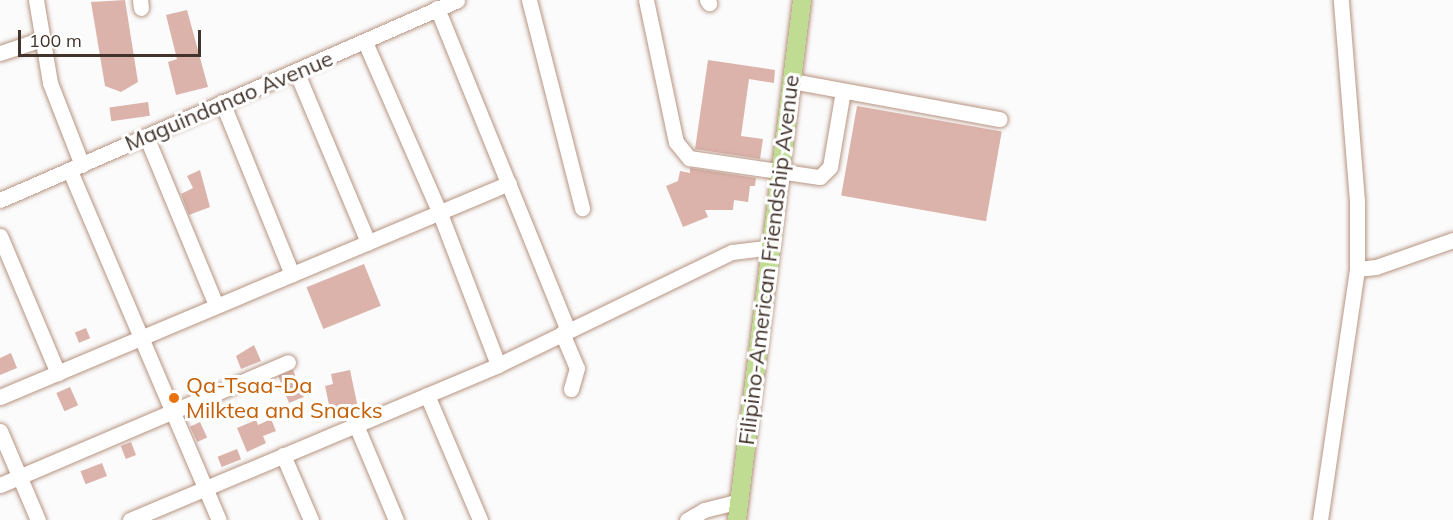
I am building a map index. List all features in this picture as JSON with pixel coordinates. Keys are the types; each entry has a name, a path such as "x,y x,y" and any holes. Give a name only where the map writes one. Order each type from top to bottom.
{"main road":[{"name":"Filipino-American Friendship Avenue","path":"736,520 802,0"}],"street":[{"path":"36,0 42,39 76,168 171,413 219,520"},
{"name":"Maguindanao Avenue","path":"0,200 457,0"},
{"path":"529,0 582,208"},
{"path":"646,0 660,77 676,142 688,158 820,177 828,171 843,91"},
{"path":"1320,520 1357,269 1358,201 1341,0"},
{"path":"437,8 509,183 565,332 577,368 571,389"},
{"path":"0,53 42,39"},
{"path":"365,42 439,211 498,365"},
{"path":"296,71 368,242"},
{"path":"792,81 1000,119"},
{"path":"222,102 292,274"},
{"path":"146,136 216,305"},
{"path":"0,397 509,183"},
{"path":"0,236 58,373"},
{"path":"1357,269 1376,267 1453,240"},
{"path":"130,520 498,365 732,252 770,247"},
{"path":"0,485 288,362"},
{"path":"428,394 480,520"},
{"path":"356,425 396,520"},
{"path":"0,431 38,520"},
{"path":"283,455 311,520"},
{"path":"687,520 704,510 739,501"}],"building":[{"path":"125,0 138,82 121,92 105,86 91,2"},
{"path":"187,10 208,87 176,95 168,62 177,59 166,15"},
{"path":"708,60 775,70 774,83 749,79 741,136 763,139 760,159 695,149"},
{"path":"148,102 150,116 111,121 109,107"},
{"path":"857,106 1002,132 986,221 841,196"},
{"path":"690,168 756,178 755,186 750,186 748,202 734,200 733,210 705,210 708,217 683,227 666,186 678,181 680,171 690,173"},
{"path":"200,170 210,207 189,215 181,194 193,188 187,176"},
{"path":"364,264 381,306 323,329 307,287"},
{"path":"86,328 90,338 79,343 75,332"},
{"path":"254,345 261,361 241,369 236,356"},
{"path":"11,353 17,368 0,375 0,358"},
{"path":"293,370 304,397 289,403 278,376"},
{"path":"350,370 358,408 331,414 325,386 333,384 331,374"},
{"path":"70,387 78,405 64,411 56,393"},
{"path":"271,419 276,431 263,436 266,443 247,452 237,428 256,420 258,425"},
{"path":"200,422 207,437 197,442 190,427"},
{"path":"131,442 136,455 126,459 121,446"},
{"path":"237,449 241,459 222,467 218,457"},
{"path":"102,463 107,476 86,484 81,471"}],"place":[{"name":"Qa-Tsaa-Da Milktea and Snacks","path":"174,398"}]}
